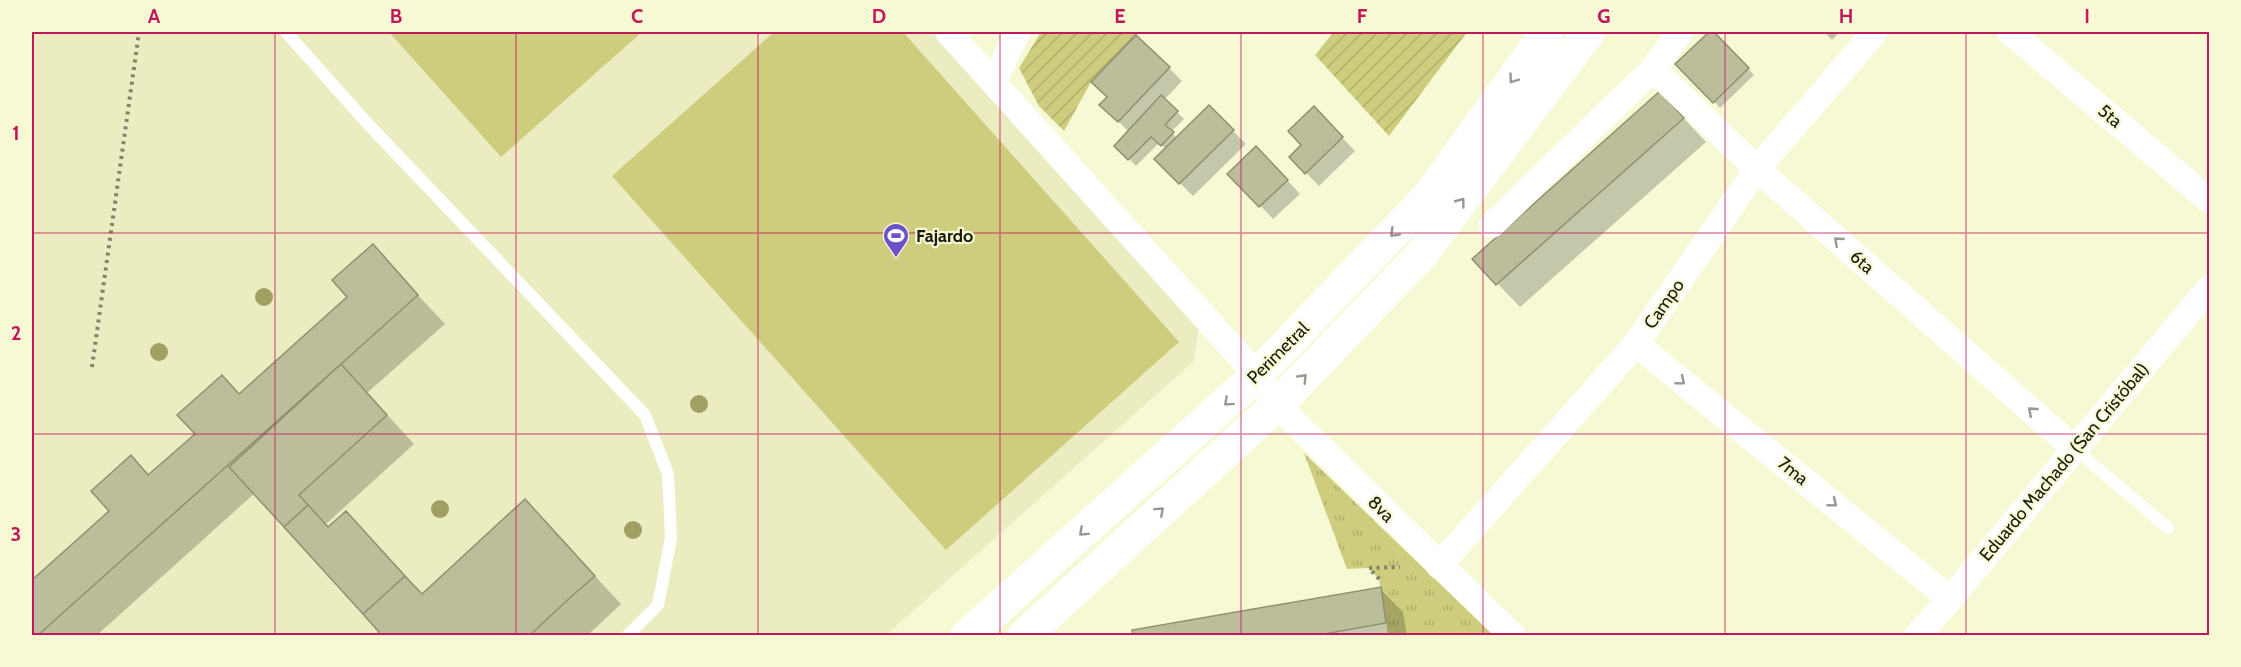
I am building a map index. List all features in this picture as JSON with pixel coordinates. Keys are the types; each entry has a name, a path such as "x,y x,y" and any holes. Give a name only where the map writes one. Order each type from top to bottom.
{"main road":[{"name":"Perimetral","path":"967,636 1257,375 1429,196 1547,32"},
{"name":"Perimetral","path":"1024,636 1277,405 1422,254 1589,32"}],"street":[{"name":"8va","path":"948,32 1257,375 1277,405 1513,636"},
{"path":"994,82 1017,32"},
{"path":"1492,225 1653,69 1680,32"},
{"name":"Campo","path":"1439,566 1636,344 1757,169 1875,32"},
{"name":"5ta","path":"2010,32 2210,201"},
{"name":"6ta","path":"1653,69 1757,169 2076,450"},
{"name":"Eduardo Machado (San Cristóbal)","path":"1917,636 2076,450 2210,287"},
{"name":"7ma","path":"1636,344 1950,599"}],"lane":[{"path":"286,32 367,123 645,415 668,474 671,538 658,605 627,636"},
{"path":"2076,450 2168,528"}],"path":[{"path":"92,367 139,32"}],"shaded area":[{"path":"32,32 936,32 1199,325 1194,361 886,635 32,635"}],"green space":[{"path":"389,32 642,32 501,157"},
{"name":"Fajardo","path":"774,32 903,32 1179,342 946,550 612,176"},
{"path":"1041,32 1139,32 1091,82 1064,131 1039,106 1019,68"},
{"path":"1330,32 1467,32 1389,136 1315,55 1332,34"},
{"path":"1304,453 1493,635 1388,635 1379,579 1369,568 1347,569"}],"building":[{"path":"1709,32 1714,32 1749,68 1713,103 1675,64"},
{"path":"1136,35 1170,67 1118,122 1099,105 1107,97 1091,82"},
{"path":"1660,91 1684,118 1496,285 1472,259"},
{"path":"1161,95 1178,111 1165,125 1174,132 1161,146 1151,137 1128,160 1114,146"},
{"path":"1209,105 1234,130 1179,184 1154,159"},
{"path":"1314,106 1343,137 1305,174 1289,157 1301,145 1288,131"},
{"path":"1256,146 1288,180 1259,207 1227,174"},
{"path":"373,244 418,295 37,636 32,636 32,580 109,511 91,491 131,455 148,475 195,434 177,415 222,375 239,394 347,297 332,280"},
{"path":"341,364 387,415 299,495 308,505 284,527 229,467"},
{"path":"525,499 595,576 529,636 376,636 379,632 363,614 405,576 422,594"},
{"path":"308,505 328,527 346,511 405,576 363,614 284,527"},
{"path":"1381,587 1386,623 1313,636 1133,636 1132,630"}],"place":[{"name":"Fajardo","path":"896,259"}]}
